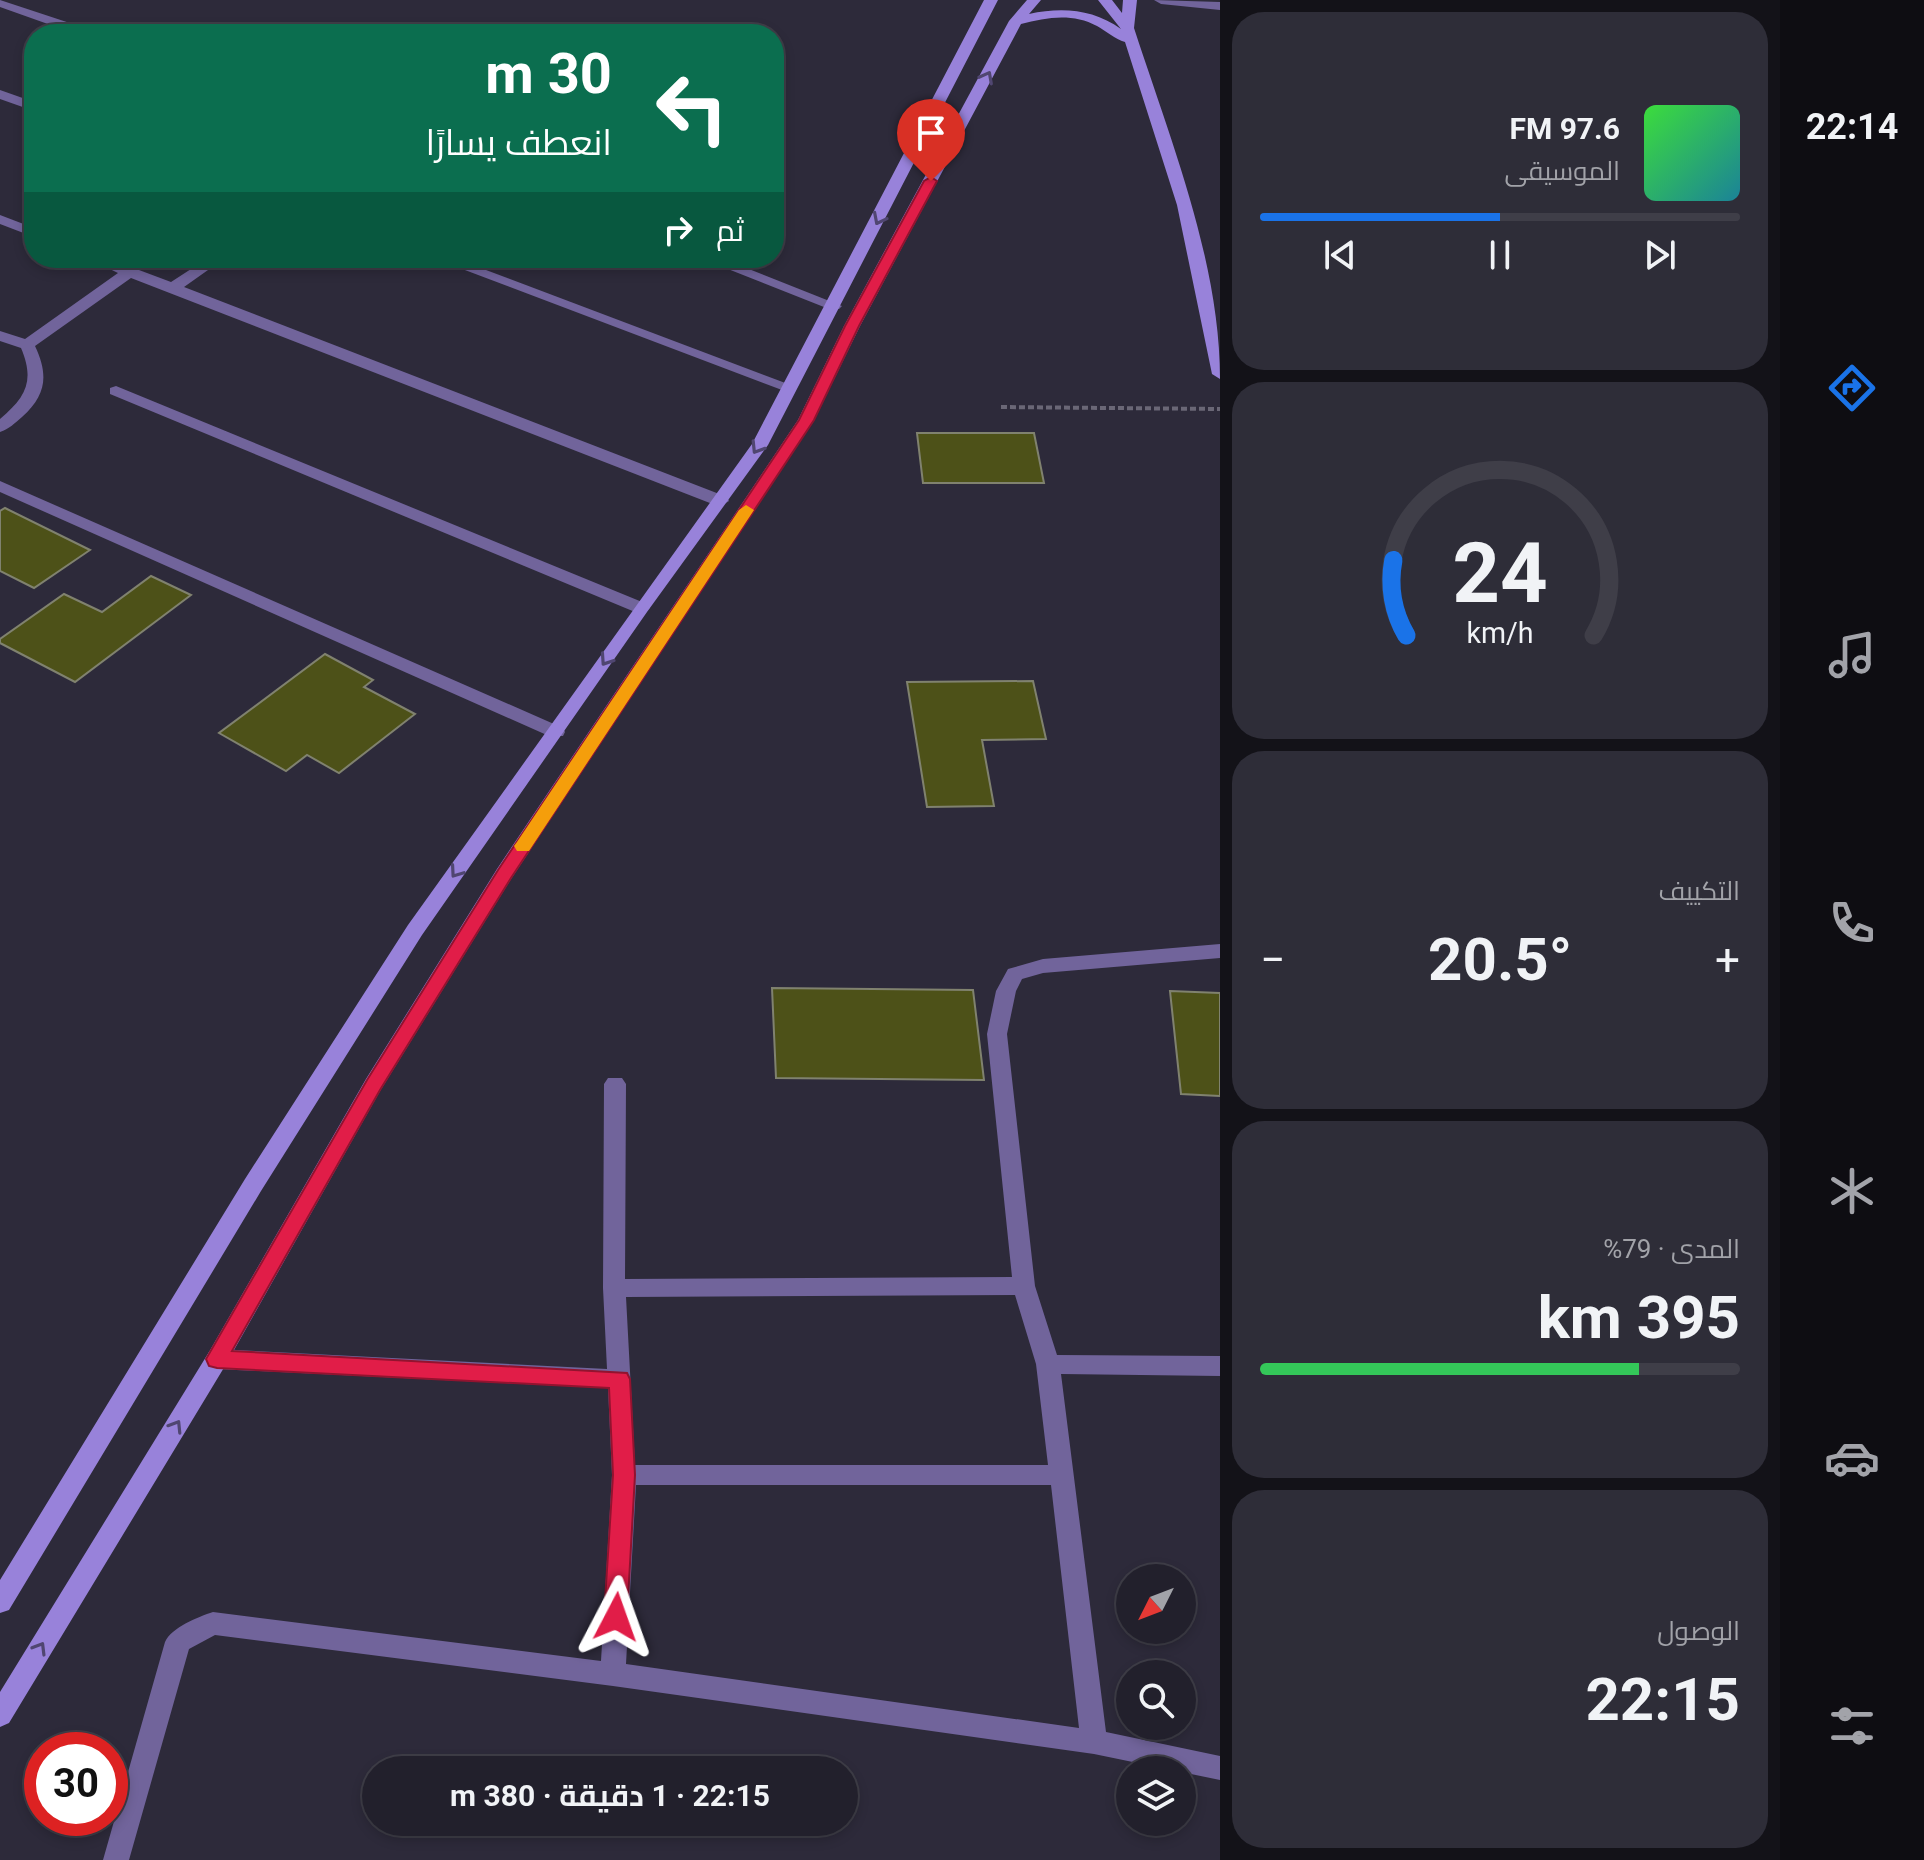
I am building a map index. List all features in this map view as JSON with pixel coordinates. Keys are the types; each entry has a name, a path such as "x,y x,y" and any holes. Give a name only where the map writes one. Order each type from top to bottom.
{"main road":[{"path":"0,1602 253,1185 406,944 641,608 760,445 991,0"},
{"path":"0,1715 217,1359 373,1085 504,874 806,420 852,326 1016,21 1034,0"},
{"path":"1105,0 1127,28 1184,205 1220,374"},
{"path":"1127,28 1130,0"},
{"path":"1016,21 1044,13 1081,14 1105,22 1132,44"}],"street":[{"path":"1161,0 1220,6"},
{"path":"0,3 60,24"},
{"path":"0,94 24,103"},
{"path":"0,219 24,229"},
{"path":"119,268 721,501"},
{"path":"171,289 203,268"},
{"path":"467,268 788,387"},
{"path":"733,268 834,306"},
{"path":"27,345 129,272"},
{"path":"0,336 27,345 39,370 38,389 0,427"},
{"path":"116,391 641,608"},
{"path":"0,486 556,732"},
{"path":"1094,1742 1048,1364 1024,1286 997,1034 1006,991 1015,974 1043,966 1220,951"},
{"path":"613,1674 624,1475 614,1288 615,1084"},
{"path":"614,1288 1024,1286"},
{"path":"217,1359 620,1379"},
{"path":"1048,1364 1220,1366"},
{"path":"624,1475 1060,1475"},
{"path":"116,1860 178,1642 213,1623 613,1674 1094,1742 1220,1768"}],"path":[{"path":"1001,407 1220,409"}],"building":[{"path":"917,433 1034,433 1044,483 923,483"},
{"path":"5,508 90,550 34,588 0,571 0,511"},
{"path":"151,576 191,595 75,682 0,643 0,639 64,594 102,612"},
{"path":"325,654 373,680 364,687 415,714 339,773 307,755 286,771 219,733"},
{"path":"1033,681 1046,739 982,740 994,806 927,807 907,682"},
{"path":"772,988 973,990 984,1080 776,1078"},
{"path":"1170,991 1220,993 1220,1096 1181,1094"}],"slow traffic":[{"path":"523,846 746,510"}],"route":[{"path":"616,1617 624,1475 620,1379 217,1359 373,1085 504,874 806,420 852,326 931,181"}]}
